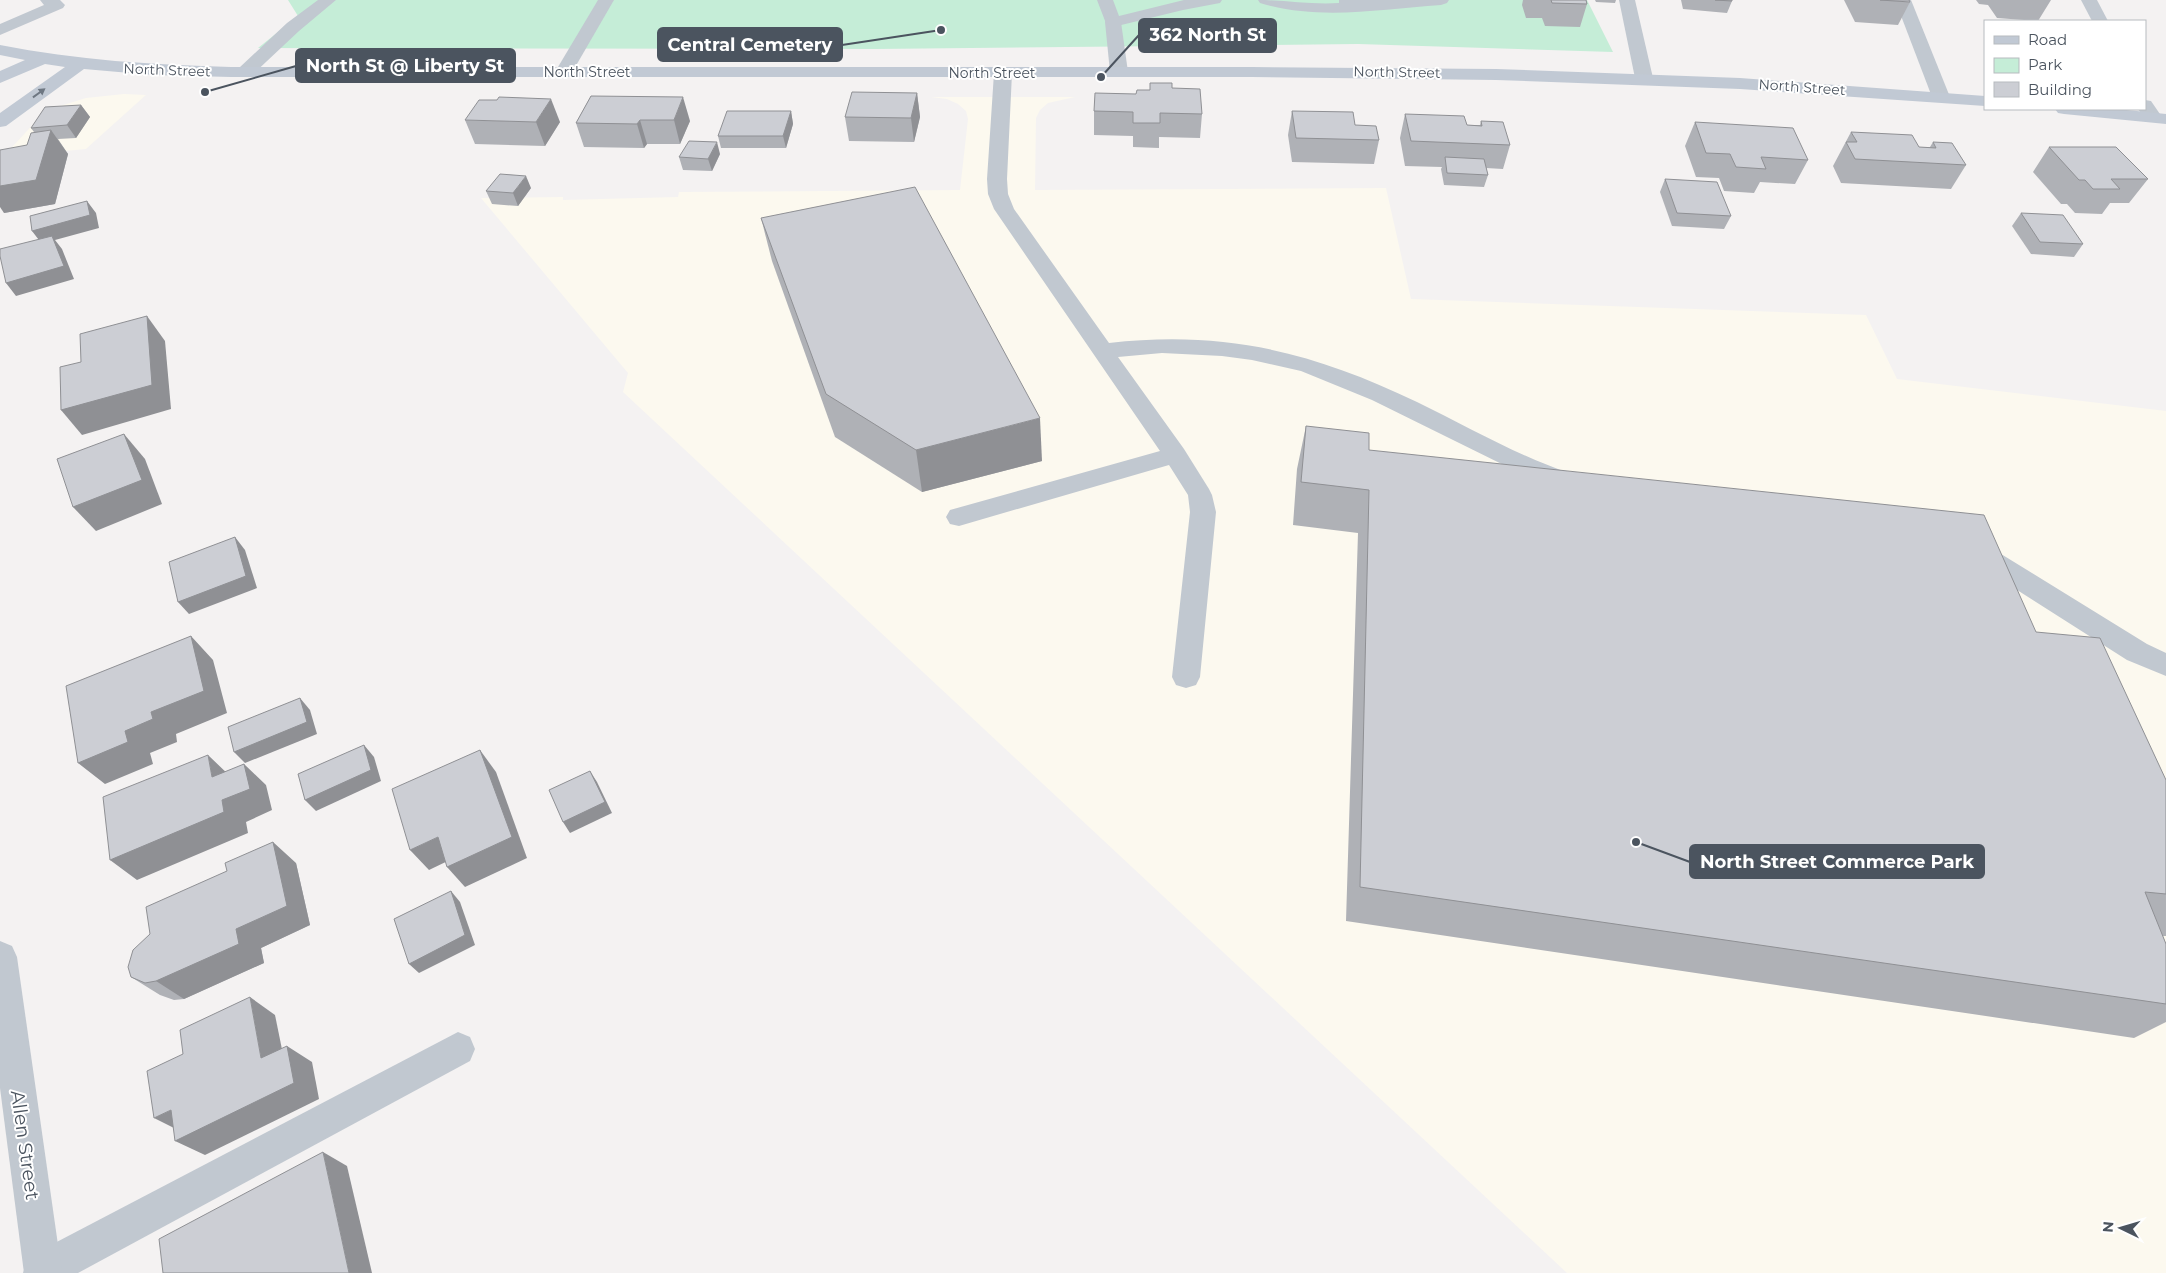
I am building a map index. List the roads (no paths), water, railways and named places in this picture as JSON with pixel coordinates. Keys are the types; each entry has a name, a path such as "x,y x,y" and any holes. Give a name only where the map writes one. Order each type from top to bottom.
{"main road":[{"name":"North Street","path":"0,50 41,59 80,64 147,69 245,72 1413,72 1644,78 1799,86 1984,101"},
{"path":"0,78 41,59"},
{"path":"0,122 80,64"},
{"path":"2082,110 2154,114"}],"street":[{"path":"0,30 57,5 48,0"},
{"path":"245,72 293,27 328,0"},
{"path":"564,72 606,0"},
{"path":"1105,0 1113,22 1119,72"},
{"path":"1113,22 1183,4 1214,0"},
{"path":"1266,0 1289,6 1308,8 1382,0"},
{"path":"1347,3 1441,0"},
{"path":"1627,0 1644,78"},
{"path":"1903,0 1940,97"},
{"path":"2089,0 2099,20"},
{"path":"1003,73 997,179 998,194 1012,223 1176,455 1200,495 1203,512 1186,677"},
{"path":"1104,351 1143,346 1208,347 1306,365 1361,386 1532,468 1583,486"},
{"path":"959,517 1176,455"},
{"path":"1957,543 1987,558 2137,652 2166,664"},
{"name":"Allen Street","path":"0,957 42,1272"},
{"path":"42,1272 458,1049"}],"place":[{"name":"Central Cemetery","path":"941,30"},
{"name":"362 North St","path":"1101,77"},
{"name":"North St @ Liberty St","path":"205,92"},
{"name":"North Street Commerce Park","path":"1636,842"}]}
